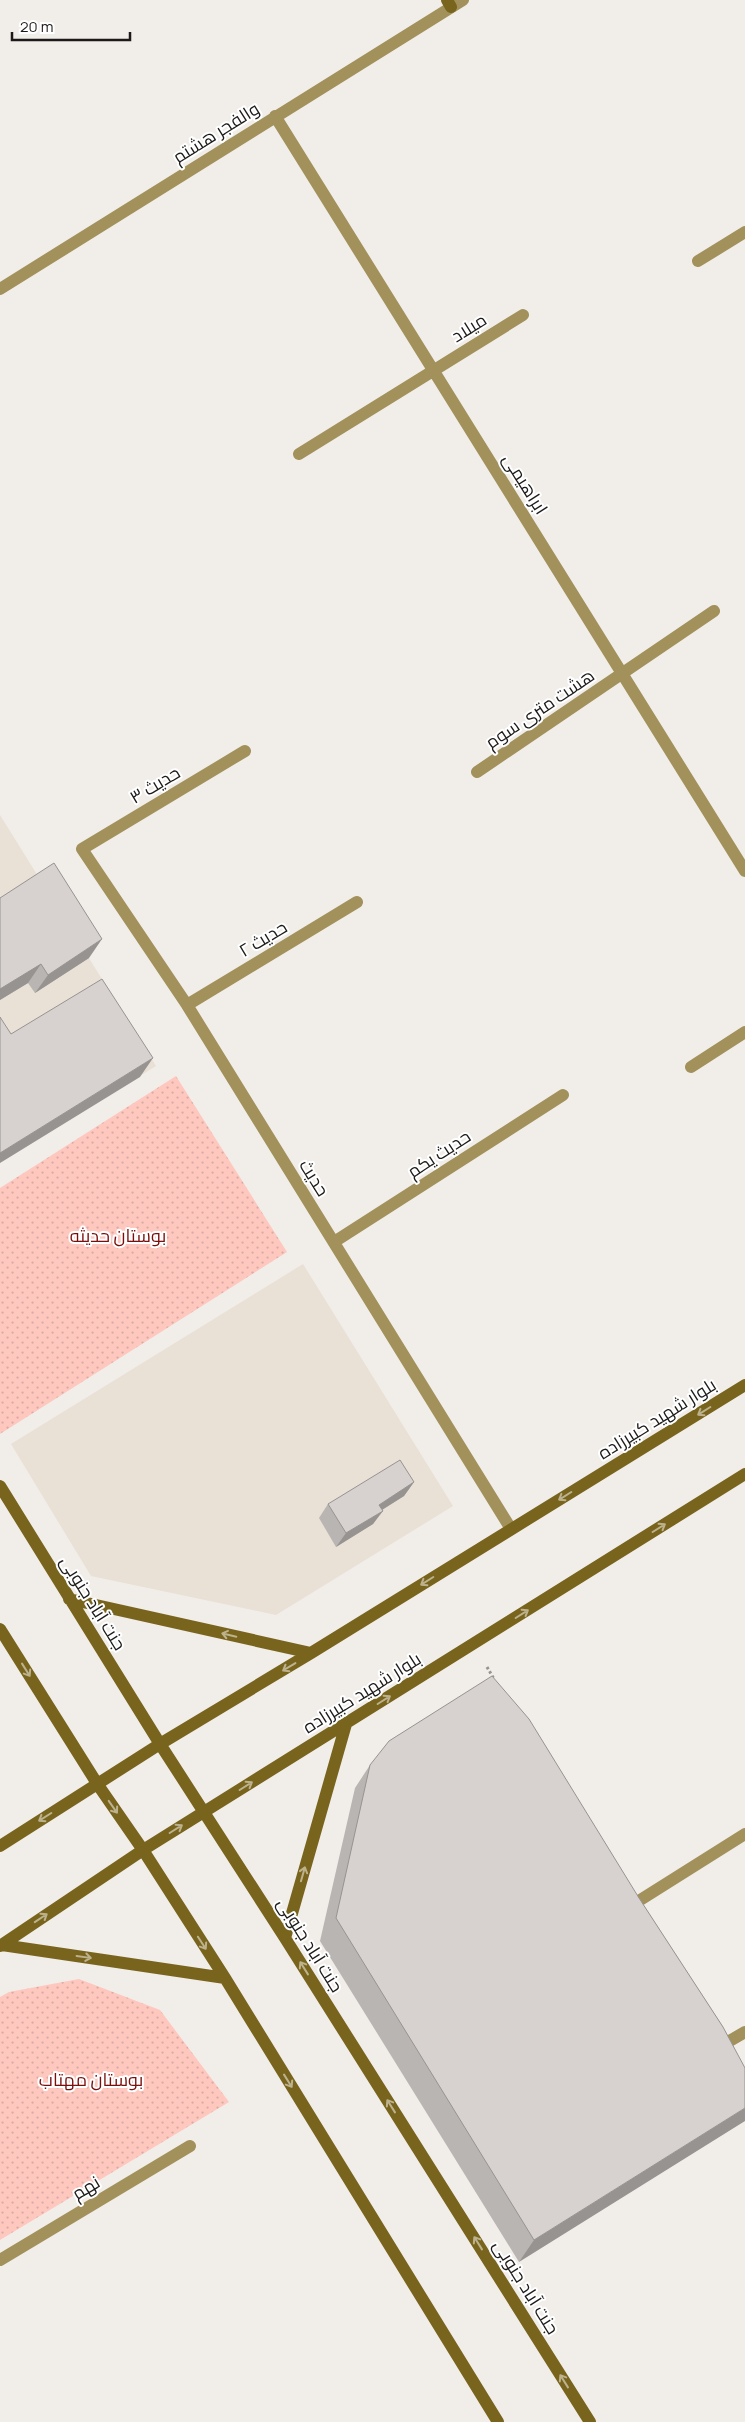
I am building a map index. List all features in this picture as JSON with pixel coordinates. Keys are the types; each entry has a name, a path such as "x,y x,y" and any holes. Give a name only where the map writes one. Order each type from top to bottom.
{"main road":[{"name":"بلوار شهید کبیرزاده","path":"0,1846 160,1744 311,1654 745,1385"},
{"name":"بلوار شهید کبیرزاده","path":"1,1945 143,1850 745,1474"},
{"name":"جنت آباد جنوبی","path":"0,1486 160,1744 285,1938 590,2422"},
{"path":"70,1599 311,1654"},
{"path":"0,1629 98,1785 143,1850 224,1978 498,2422"},
{"path":"285,1938 346,1724"},
{"path":"1,1945 224,1978"}],"street":[{"name":"والفجر هشتم","path":"0,289 449,4 463,0"},
{"name":"ابراهیمی","path":"275,116 745,871"},
{"path":"698,261 745,232"},
{"name":"میلاد","path":"299,454 523,315"},
{"name":"هشت متری سوم","path":"477,772 714,612"},
{"name":"حدیث ۳","path":"82,848 245,751"},
{"name":"حدیث","path":"82,848 187,1005 511,1529"},
{"name":"حدیث ۲","path":"187,1005 357,902"},
{"path":"691,1067 745,1032"},
{"name":"حدیث یکم","path":"334,1242 563,1095"},
{"path":"637,1902 745,1834"},
{"path":"716,2027 726,2043 745,2032"},
{"name":"نهم","path":"0,2260 190,2146"}],"path":[{"path":"473,1644 498,1686"}],"shaded area":[{"path":"0,815 156,1066 0,1163"},
{"path":"303,1264 453,1506 276,1615 91,1576 11,1444"}],"green space":[{"name":"بوستان حدیثه","path":"176,1076 287,1252 0,1434 0,1188"},
{"name":"بوستان مهتاب","path":"79,1979 160,2010 229,2102 0,2240 0,1997 9,1992"}],"building":[{"path":"54,863 102,939 48,975 41,964 0,989 0,898"},
{"path":"102,979 153,1058 0,1153 0,1017 11,1034"},
{"path":"400,1460 414,1482 379,1505 383,1511 346,1533 328,1504"},
{"path":"492,1676 529,1719 639,1898 723,2027 745,2068 745,2108 534,2240 336,1918 370,1765 389,1741"}]}
